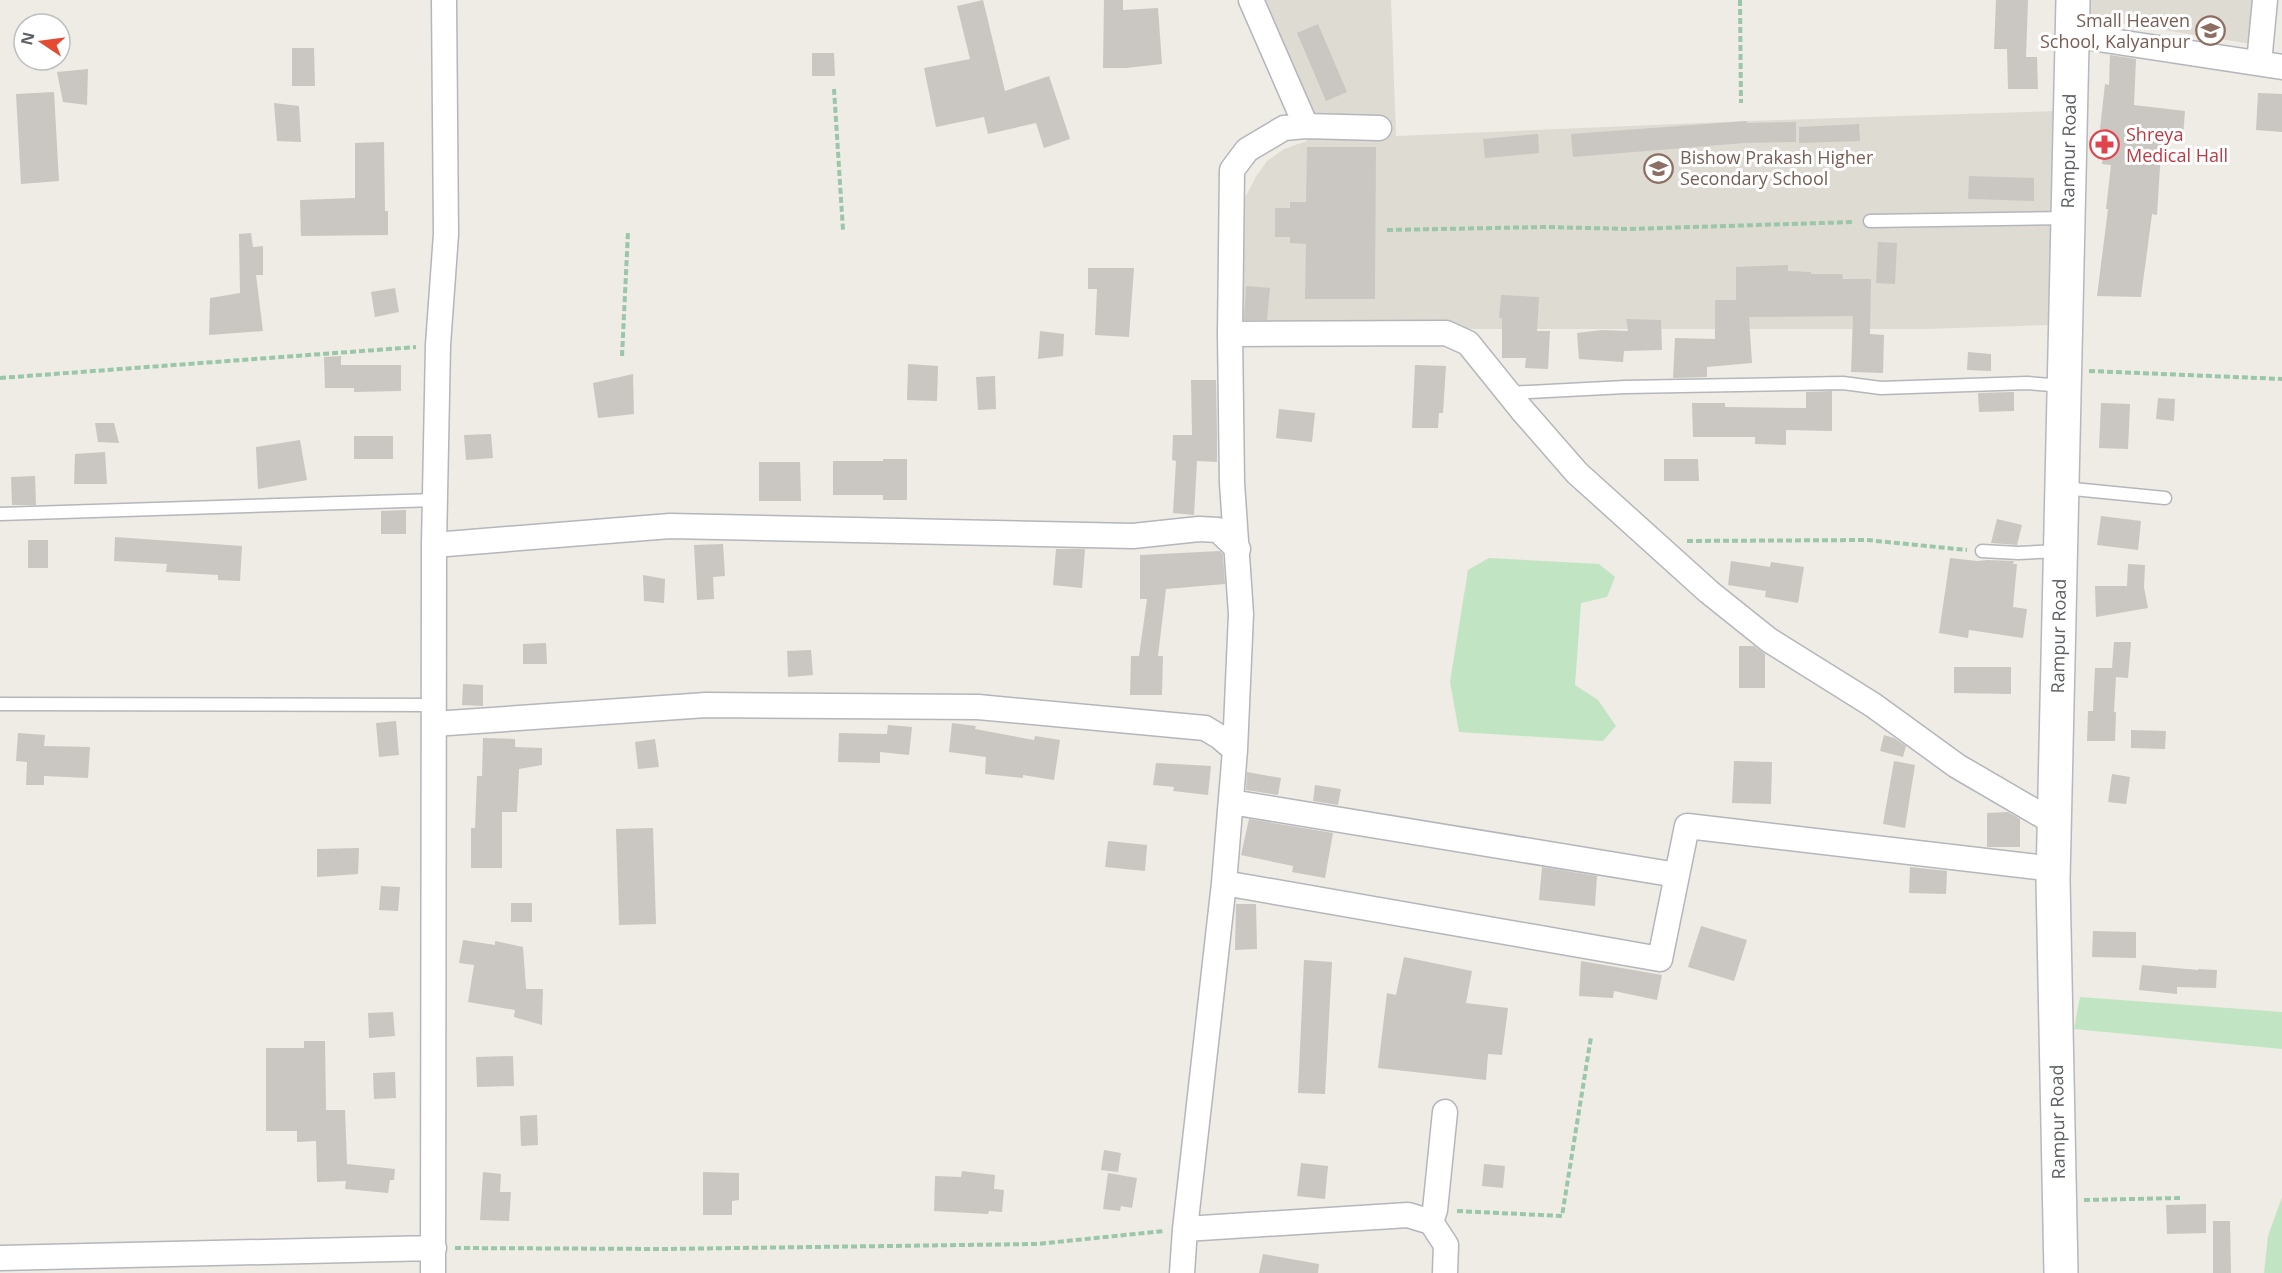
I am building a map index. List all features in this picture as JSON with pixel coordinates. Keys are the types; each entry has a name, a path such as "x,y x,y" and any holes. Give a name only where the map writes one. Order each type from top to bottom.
{"main road":[{"name":"Rampur Road","path":"2061,1273 2054,869 2073,0"}],"street":[{"path":"433,1273 434,545 438,345 446,234 444,0"},
{"path":"1251,0 1306,126"},
{"path":"2072,35 2270,65 2265,0"},
{"path":"1182,1273 1224,883 1235,750 1241,614 1232,483 1230,334 1232,170 1247,150 1284,128 1306,126 1379,128"},
{"path":"1230,334 1446,333 1468,343 1577,473 1709,592 1769,640 1864,699 1957,766 2055,823"},
{"path":"1191,530 1216,516 1232,483"},
{"path":"434,545 670,526 1132,536 1191,530 1218,530 1238,549"},
{"path":"434,715 706,705 978,707 1205,728 1235,750"},
{"path":"1231,802 1677,875"},
{"path":"1224,883 1660,959 1687,826 2054,869"},
{"path":"1444,1112 1433,1216 1446,1245 1445,1273"},
{"path":"1185,1229 1408,1215 1433,1216"},
{"path":"0,1258 434,1248"}],"lane":[{"path":"1870,221 2068,218"},
{"path":"1508,393 1625,387 1843,383 1881,388 2026,383 2064,379"},
{"path":"2062,488 2165,498"},
{"path":"0,514 435,500"},
{"path":"1982,551 2018,553 2060,551"},
{"path":"0,704 434,715"}],"path":[{"path":"1740,0 1741,103"},
{"path":"834,89 843,230"},
{"path":"1387,230 1546,227 1629,229 1870,221"},
{"path":"622,356 628,232"},
{"path":"0,378 438,345"},
{"path":"2064,379 2282,379"},
{"path":"1653,541 1867,540 1982,551"},
{"path":"1433,1216 1562,1216 1591,1037"},
{"path":"2059,1200 2180,1198"},
{"path":"434,1248 664,1249 1037,1244 1185,1229"}],"shaded area":[{"name":"Bishow Prakash Higher Secondary School","path":"1256,0 1391,0 1396,136 2057,111 2051,325 1926,329 1470,329 1267,322 1242,324 1230,226 1267,161 1284,149 1307,141 1305,112"},
{"name":"Small Heaven School, Kalyanpur","path":"2089,0 2256,0 2252,44 2089,18"}],"green space":[{"path":"1489,558 1599,564 1615,577 1607,597 1581,603 1575,685 1598,700 1616,726 1603,741 1459,732 1450,682 1468,570"},
{"path":"2080,997 2282,1012 2282,1049 2074,1029"},
{"path":"2282,1197 2282,1273 2264,1273 2268,1236"}],"building":[{"path":"983,0 1005,91 1049,76 1070,139 1044,148 1036,123 988,134 984,117 936,127 924,68 970,59 957,6"},
{"path":"1104,0 1123,0 1123,10 1158,8 1162,64 1103,68"},
{"path":"1996,0 2028,0 2026,57 2037,57 2038,89 2008,89 2007,49 1994,49"},
{"path":"1318,24 1347,92 1326,101 1297,33"},
{"path":"292,48 314,48 315,86 292,86"},
{"path":"812,53 834,53 835,76 812,76"},
{"path":"2110,55 2136,59 2134,105 2185,111 2183,137 2162,135 2157,215 2152,214 2141,297 2097,296 2111,165 2102,164 2105,129 2100,129 2105,84 2109,85"},
{"path":"88,69 87,105 63,102 57,72"},
{"path":"54,92 59,181 21,184 16,94"},
{"path":"2258,93 2282,94 2282,132 2256,130"},
{"path":"274,103 299,106 301,142 277,141"},
{"path":"1747,121 1747,123 1796,122 1796,142 1744,143 1573,157 1571,134"},
{"path":"1859,124 1860,141 1799,143 1799,127"},
{"path":"1538,134 1539,153 1485,158 1483,139"},
{"path":"384,142 385,211 388,211 388,235 301,236 300,200 355,198 355,143"},
{"path":"1307,147 1376,147 1375,299 1305,299 1306,244 1290,243 1290,237 1275,237 1275,208 1290,208 1290,202 1306,202"},
{"path":"1969,176 2034,178 2034,201 1968,199"},
{"path":"251,233 253,247 263,246 263,275 256,275 263,331 209,335 210,298 240,293 239,234"},
{"path":"1878,242 1897,243 1895,284 1876,283"},
{"path":"1788,265 1788,271 1842,274 1843,279 1871,279 1870,334 1884,335 1883,373 1851,372 1853,316 1749,317 1752,363 1707,367 1707,377 1673,378 1675,338 1715,339 1715,300 1736,300 1736,267"},
{"path":"1088,268 1134,268 1129,337 1095,335 1097,289 1088,289"},
{"path":"1246,286 1270,288 1267,320 1244,320"},
{"path":"395,288 399,312 375,317 371,292"},
{"path":"1501,295 1539,297 1537,331 1550,331 1548,369 1525,368 1526,358 1502,358 1502,318 1499,318"},
{"path":"1626,319 1661,320 1662,350 1624,351 1623,362 1579,359 1577,333 1602,330 1628,331"},
{"path":"1040,331 1064,334 1063,356 1038,359"},
{"path":"1968,352 1991,354 1991,371 1967,370"},
{"path":"341,356 341,365 401,365 401,391 354,392 354,388 325,388 324,357"},
{"path":"908,364 938,366 937,401 907,400"},
{"path":"1415,365 1446,366 1443,413 1439,413 1438,428 1412,428"},
{"path":"633,374 634,414 598,418 593,383"},
{"path":"995,376 996,409 978,410 976,377"},
{"path":"1191,380 1216,380 1217,462 1197,461 1194,515 1173,513 1176,461 1172,460 1173,435 1192,435"},
{"path":"1832,391 1832,431 1786,430 1786,445 1755,444 1755,437 1693,437 1692,403 1725,403 1725,407 1806,408 1806,392"},
{"path":"2014,392 2014,411 1979,412 1978,393"},
{"path":"2158,398 2175,399 2174,421 2156,419"},
{"path":"2101,403 2130,404 2128,449 2099,448"},
{"path":"1279,409 1315,413 1312,442 1276,438"},
{"path":"95,423 114,423 119,443 98,442"},
{"path":"491,434 493,458 466,460 464,435"},
{"path":"354,436 393,436 393,459 354,459"},
{"path":"300,440 307,480 258,489 256,447"},
{"path":"105,452 107,484 74,484 75,454"},
{"path":"883,459 907,459 907,500 883,500 883,495 833,495 833,461 883,461"},
{"path":"1664,459 1698,459 1699,481 1664,481"},
{"path":"759,462 800,462 801,501 759,501"},
{"path":"35,476 36,505 12,505 11,477"},
{"path":"406,510 406,534 381,534 381,511"},
{"path":"2101,516 2141,521 2138,550 2097,545"},
{"path":"1997,519 2022,525 2017,545 1991,543"},
{"path":"115,537 242,546 240,581 218,580 218,575 166,572 167,564 114,561"},
{"path":"28,540 48,540 48,568 28,568"},
{"path":"723,544 725,576 713,577 714,599 697,600 694,545"},
{"path":"1056,549 1085,549 1082,588 1053,585"},
{"path":"1220,551 1223,554 1225,584 1166,589 1158,656 1163,656 1162,695 1130,695 1131,656 1139,656 1147,599 1140,599 1140,555"},
{"path":"1950,558 2014,561 2013,564 2017,564 2013,607 2027,609 2023,638 1969,630 1968,638 1939,633"},
{"path":"1731,561 1770,567 1771,562 1804,567 1798,603 1765,597 1766,591 1728,585"},
{"path":"2128,564 2145,565 2144,587 2148,608 2096,617 2095,586 2127,586"},
{"path":"643,575 665,579 664,603 644,601"},
{"path":"2114,642 2131,642 2128,678 2116,677 2115,741 2087,741 2088,711 2093,711 2095,668 2112,668"},
{"path":"546,643 547,664 523,664 523,644"},
{"path":"1739,646 1754,646 1765,654 1765,688 1739,688"},
{"path":"811,650 813,675 788,677 787,651"},
{"path":"1954,667 2011,667 2011,694 1954,693"},
{"path":"463,684 483,685 483,706 462,705"},
{"path":"396,721 399,755 379,757 376,723"},
{"path":"952,723 976,726 975,729 1034,740 1035,736 1060,740 1054,780 1023,775 1023,778 985,774 986,757 949,752"},
{"path":"888,725 912,727 909,755 880,752 880,763 838,762 839,733 887,734"},
{"path":"2131,730 2166,731 2165,749 2131,748"},
{"path":"18,733 45,735 44,746 90,747 88,778 44,776 44,785 26,785 27,762 16,761"},
{"path":"1884,735 1906,746 1903,757 1880,751"},
{"path":"483,738 515,739 515,747 542,748 542,765 519,769 517,812 502,812 502,868 471,868 471,828 475,828 477,776 482,776"},
{"path":"655,739 659,767 638,769 635,742"},
{"path":"1734,761 1772,762 1771,804 1732,803"},
{"path":"1894,761 1915,765 1905,828 1883,824"},
{"path":"1156,763 1211,766 1208,795 1173,791 1174,787 1153,785"},
{"path":"1247,772 1281,778 1278,795 1246,790"},
{"path":"2112,774 2130,777 2126,804 2108,802"},
{"path":"1315,785 1341,789 1338,805 1313,801"},
{"path":"2008,812 2020,819 2020,847 1987,847 1987,813"},
{"path":"1249,819 1333,833 1325,878 1292,872 1293,866 1241,855"},
{"path":"653,828 656,924 619,925 616,829"},
{"path":"1108,841 1147,845 1145,871 1105,867"},
{"path":"359,848 358,874 317,877 317,849"},
{"path":"1542,867 1597,876 1595,906 1539,900"},
{"path":"1910,867 1947,871 1946,894 1909,893"},
{"path":"381,886 400,887 398,911 379,910"},
{"path":"511,903 532,903 532,922 511,922"},
{"path":"1236,904 1256,904 1257,949 1235,950"},
{"path":"1701,926 1747,940 1734,981 1688,967"},
{"path":"2093,931 2136,932 2136,958 2092,957"},
{"path":"463,940 495,945 495,941 523,947 526,989 543,989 542,1025 514,1017 515,1010 468,1002 474,965 459,963"},
{"path":"1404,957 1472,971 1466,1003 1508,1008 1502,1055 1488,1054 1486,1080 1378,1068 1387,993 1396,995"},
{"path":"1304,960 1332,962 1325,1094 1298,1093"},
{"path":"1581,961 1662,975 1657,1000 1614,991 1613,998 1579,996"},
{"path":"2142,965 2217,970 2216,988 2177,987 2177,994 2139,990"},
{"path":"393,1012 395,1036 369,1038 368,1013"},
{"path":"304,1041 325,1041 326,1110 345,1110 347,1164 395,1169 394,1180 390,1180 388,1193 345,1189 346,1181 317,1182 316,1141 297,1142 297,1131 266,1131 266,1048 304,1048"},
{"path":"513,1056 514,1086 477,1087 476,1057"},
{"path":"395,1072 396,1098 374,1099 373,1073"},
{"path":"537,1115 538,1145 521,1146 520,1116"},
{"path":"1104,1150 1121,1153 1118,1172 1101,1170"},
{"path":"1301,1163 1328,1166 1325,1199 1297,1196"},
{"path":"1484,1164 1505,1166 1503,1188 1482,1186"},
{"path":"962,1171 995,1175 994,1189 1004,1190 1002,1212 989,1211 988,1214 934,1211 935,1176 961,1177"},
{"path":"483,1172 501,1174 500,1192 511,1192 509,1221 480,1220"},
{"path":"703,1172 739,1173 739,1200 732,1201 732,1215 703,1215"},
{"path":"1108,1173 1137,1178 1132,1208 1121,1206 1120,1211 1103,1209"},
{"path":"2206,1204 2206,1233 2167,1234 2166,1205"},
{"path":"2213,1221 2230,1221 2231,1273 2213,1273"},
{"path":"1263,1254 1319,1264 1318,1273 1259,1273"}],"place":[{"name":"Small Heaven School, Kalyanpur","path":"2211,31"},
{"name":"Shreya Medical Hall","path":"2105,145"},
{"name":"Bishow Prakash Higher Secondary School","path":"1659,168"}]}
